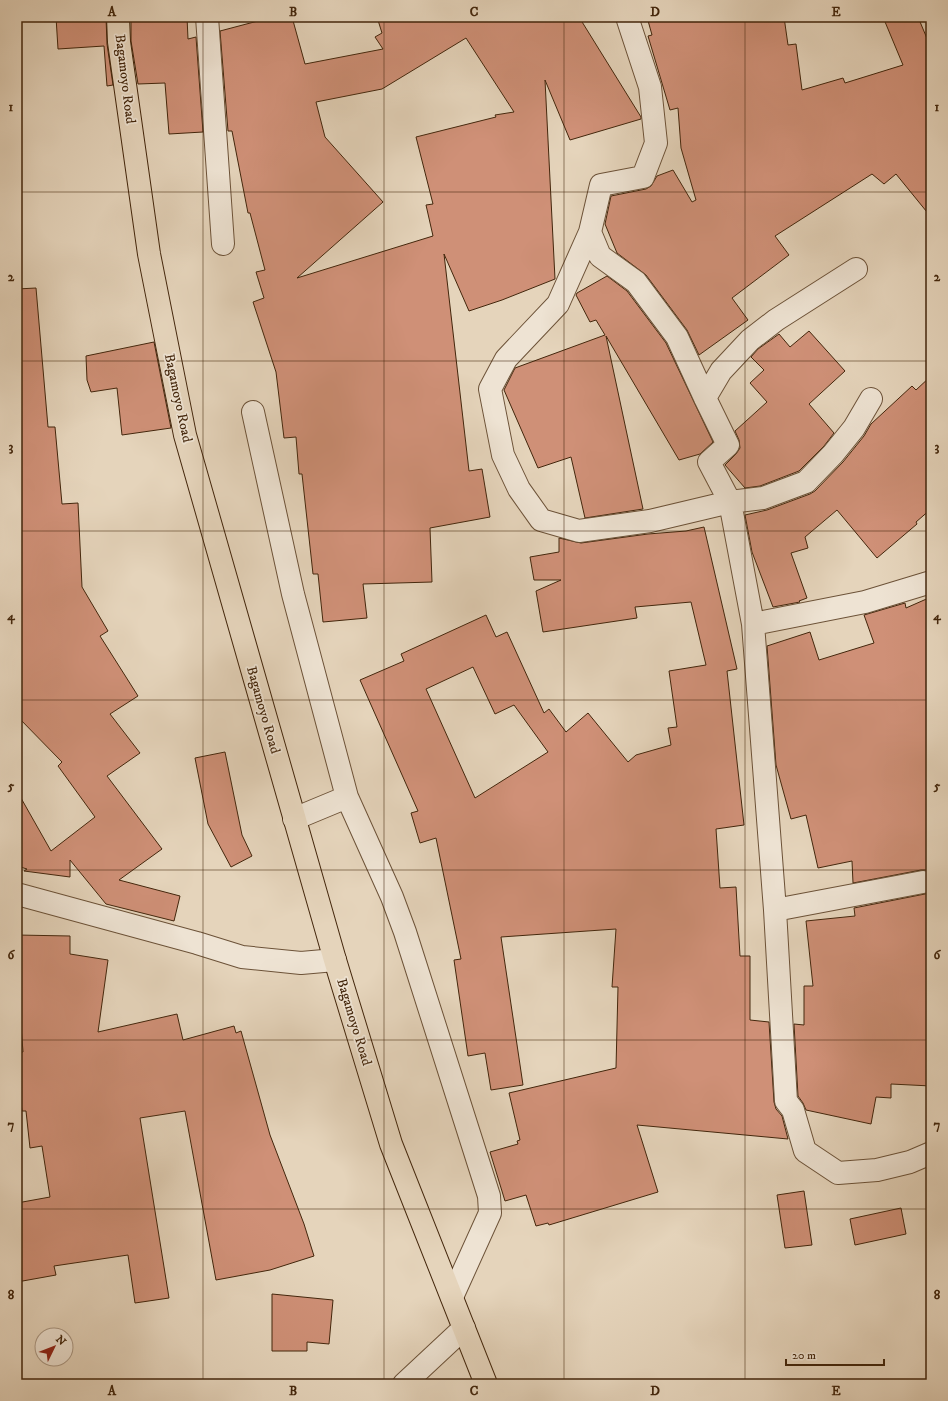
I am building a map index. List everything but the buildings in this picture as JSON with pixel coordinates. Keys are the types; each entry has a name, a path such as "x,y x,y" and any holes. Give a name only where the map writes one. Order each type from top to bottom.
{"highway":[{"name":"Bagamoyo Road","path":"118,17 119,42 148,254 185,435 294,819 391,1144 486,1384"}],"street":[{"path":"207,17 223,244"},
{"path":"626,17 650,87 656,143 643,177 601,185 590,232 558,304 506,359 490,389 503,455 519,489 541,520 579,531 650,522 730,502 762,498 806,482 833,454 854,428 870,399"},
{"path":"590,232 600,256 636,282 677,337 728,445 709,462 730,502 753,624 775,910 786,1101 793,1110 805,1151 838,1173 877,1170 910,1162 931,1153"},
{"path":"705,398 721,371 750,340 776,320 856,269"},
{"path":"253,412 293,594 347,797 392,897 405,932 489,1196 490,1213 452,1297"},
{"path":"753,624 865,602 931,582"},
{"path":"294,819 347,797"},
{"path":"775,910 923,882"},
{"path":"17,894 197,943 242,958 301,963 335,960"},
{"path":"404,1384 464,1328"}]}
